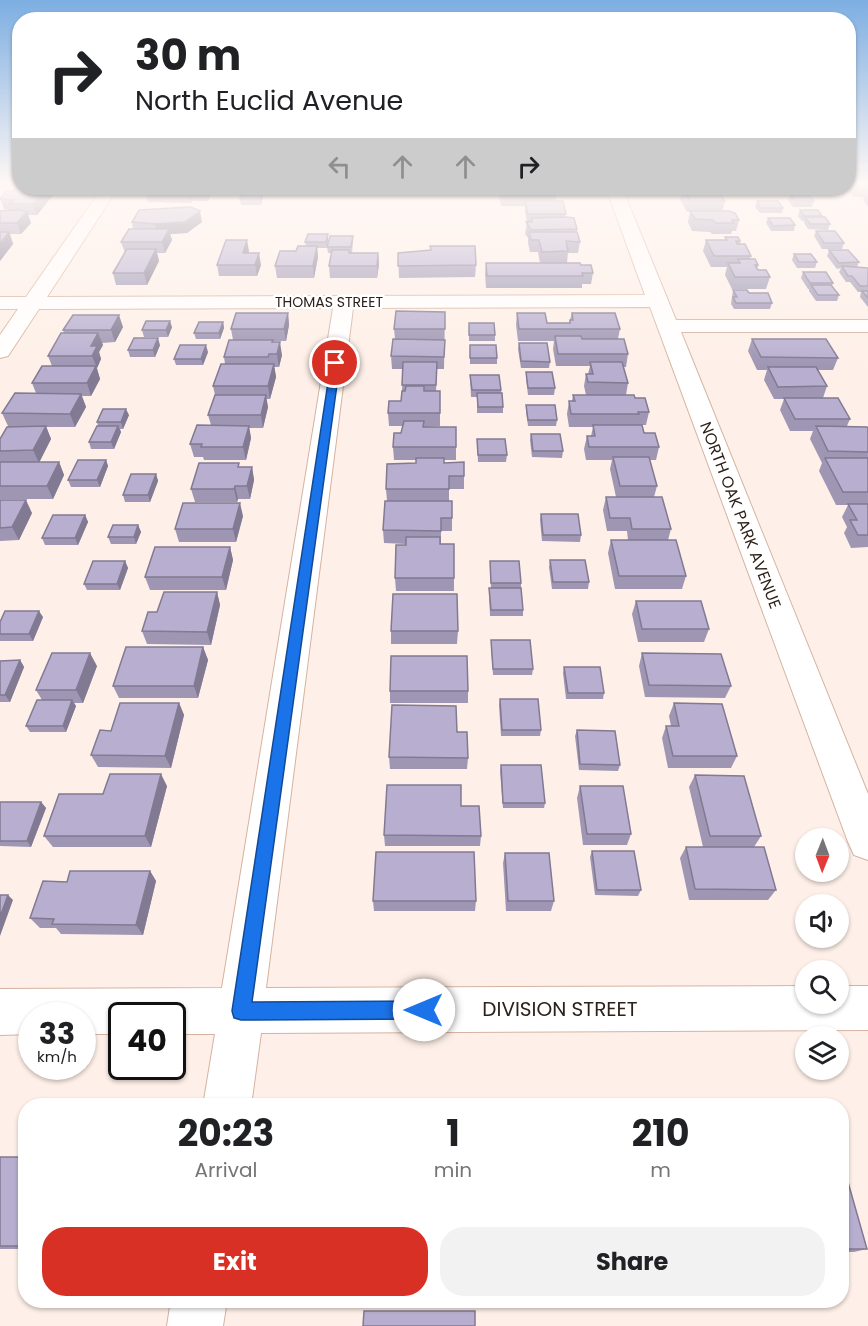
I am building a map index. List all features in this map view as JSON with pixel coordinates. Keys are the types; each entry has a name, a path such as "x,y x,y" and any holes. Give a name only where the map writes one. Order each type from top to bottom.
{"street":[{"path":"0,351 72,244"},
{"name":"NORTH OAK PARK AVENUE","path":"636,244 868,842"},
{"path":"228,1098 344,302"},
{"name":"THOMAS STREET","path":"0,303 344,302 663,314 868,326"},
{"name":"DIVISION STREET","path":"0,1012 868,1008"},
{"path":"195,1326 198,1308"}],"building":[{"path":"225,244 246,244 243,253 259,253 255,265 217,265"},
{"path":"328,244 352,244 351,247 327,247"},
{"path":"540,244 567,244 568,251 542,252"},
{"path":"708,244 745,244 751,256 714,256"},
{"path":"298,246 317,246 313,266 275,266 280,251 296,251"},
{"path":"430,246 475,246 476,265 398,266 398,253 431,250"},
{"path":"127,249 156,249 144,273 113,273"},
{"path":"332,250 349,250 349,253 378,253 377,266 329,266"},
{"path":"829,250 848,250 859,262 839,263"},
{"path":"794,254 811,254 817,262 799,262"},
{"path":"738,259 755,259 758,270 766,270 770,277 735,277 728,263 740,263"},
{"path":"486,263 580,263 591,265 593,273 582,273 583,276 487,276"},
{"path":"842,266 868,268 868,286 860,286 852,276 848,276"},
{"path":"803,272 826,272 833,283 810,283"},
{"path":"811,285 831,285 839,295 818,295"},
{"path":"733,290 768,293 772,303 736,303 733,297 737,297"},
{"path":"396,311 445,312 445,329 394,329"},
{"path":"236,313 288,313 284,329 231,329"},
{"path":"517,313 545,313 547,323 570,323 570,320 573,320 572,313 615,313 620,329 519,329"},
{"path":"73,315 119,315 111,330 63,330"},
{"path":"146,321 170,321 166,330 142,330"},
{"path":"199,322 223,322 219,333 194,333"},
{"path":"469,323 494,323 495,335 469,335"},
{"path":"61,333 98,333 91,346 97,346 92,356 48,356"},
{"path":"555,336 581,336 582,339 624,339 628,354 558,354"},
{"path":"134,338 158,338 153,350 128,350"},
{"path":"393,339 445,340 444,357 391,356"},
{"path":"752,339 826,339 838,358 761,357"},
{"path":"229,340 280,342 277,354 269,354 268,357 224,357"},
{"path":"519,343 547,343 550,362 521,361"},
{"path":"180,345 206,345 201,359 174,359"},
{"path":"470,345 496,345 497,358 470,358"},
{"path":"403,362 437,362 436,385 402,385"},
{"path":"590,362 622,362 628,383 588,382 586,374 593,374"},
{"path":"221,364 274,364 268,386 213,386"},
{"path":"42,366 96,366 87,383 32,383"},
{"path":"768,367 816,367 827,386 778,387"},
{"path":"526,372 552,372 555,388 528,388"},
{"path":"470,375 499,375 501,390 472,390"},
{"path":"406,386 424,386 424,391 440,391 440,413 388,413 389,401 401,401 402,391 405,391"},
{"path":"15,393 81,394 70,414 2,413"},
{"path":"477,393 502,393 503,407 478,407"},
{"path":"215,395 266,395 261,415 208,415"},
{"path":"573,395 634,395 635,398 645,398 649,412 571,414 569,401 575,401"},
{"path":"784,398 838,398 850,419 795,419"},
{"path":"526,405 555,405 557,420 528,420"},
{"path":"103,409 126,409 121,422 97,422"},
{"path":"404,421 424,421 423,427 456,427 456,447 393,447 394,433 401,433"},
{"path":"197,425 249,426 243,447 201,447 202,444 190,444"},
{"path":"593,425 642,425 644,433 655,433 659,447 589,447 587,436 595,436"},
{"path":"46,426 33,450 0,451 0,439 7,427"},
{"path":"97,426 118,426 111,442 89,442"},
{"path":"816,426 867,427 868,452 828,451"},
{"path":"531,434 560,434 563,451 533,451"},
{"path":"477,439 505,439 507,455 478,455"},
{"path":"613,457 649,457 657,486 620,486"},
{"path":"416,458 444,458 444,463 464,462 464,476 449,476 449,489 386,489 387,464 416,463"},
{"path":"825,458 868,458 868,492 843,492"},
{"path":"78,460 106,460 97,480 68,480"},
{"path":"0,462 59,462 47,486 0,486"},
{"path":"199,463 239,463 238,467 252,467 247,486 235,486 234,489 191,489"},
{"path":"131,474 156,474 148,495 123,495"},
{"path":"606,497 662,497 671,529 632,529 630,518 610,518"},
{"path":"0,500 26,500 12,527 0,528"},
{"path":"385,501 452,501 452,518 441,518 441,531 383,530"},
{"path":"183,503 240,503 233,529 175,529"},
{"path":"848,504 868,504 868,535 858,535 850,520 857,520"},
{"path":"541,514 578,514 581,535 543,535"},
{"path":"53,515 85,515 75,538 42,538"},
{"path":"113,525 138,525 134,537 108,537"},
{"path":"406,537 440,537 440,544 454,544 454,578 395,578 396,545 406,545"},
{"path":"611,540 676,540 686,576 619,576"},
{"path":"155,547 230,547 222,577 145,577"},
{"path":"550,560 585,560 589,582 553,582"},
{"path":"93,561 125,561 117,584 84,584"},
{"path":"490,561 519,561 521,583 491,583"},
{"path":"489,588 521,588 523,610 491,610"},
{"path":"164,592 217,592 207,632 142,631 148,612 157,612"},
{"path":"393,594 457,594 458,631 391,631"},
{"path":"636,601 701,601 709,629 642,629"},
{"path":"5,611 39,611 29,634 0,634 0,622"},
{"path":"491,640 530,640 533,669 493,669"},
{"path":"126,647 203,647 194,686 113,686"},
{"path":"52,653 90,653 76,690 36,690"},
{"path":"642,653 721,654 731,686 649,685"},
{"path":"391,656 467,656 468,691 390,691"},
{"path":"20,660 5,695 0,695 0,661"},
{"path":"564,667 600,667 604,693 568,693"},
{"path":"500,699 538,699 541,730 502,730"},
{"path":"37,700 72,700 63,726 26,726"},
{"path":"120,703 179,703 165,756 91,755 100,730 111,731"},
{"path":"674,703 722,704 737,756 673,756 666,726 679,726"},
{"path":"392,705 456,706 457,732 467,732 468,758 389,757"},
{"path":"577,730 615,731 620,765 580,764"},
{"path":"501,765 541,765 545,803 503,803"},
{"path":"110,774 161,774 145,836 44,836 59,794 103,794"},
{"path":"695,775 744,776 761,836 710,836"},
{"path":"387,785 461,785 461,806 479,806 481,836 384,835"},
{"path":"580,786 623,786 631,834 587,834"},
{"path":"0,802 41,802 27,841 0,841"},
{"path":"686,847 764,847 776,890 695,889"},
{"path":"592,851 634,851 641,890 597,890"},
{"path":"376,852 474,852 476,901 373,901"},
{"path":"505,853 549,853 554,901 508,901"},
{"path":"70,871 150,871 136,925 52,924 54,919 30,918 43,881 67,882"},
{"path":"0,895 8,895 0,917"},
{"path":"0,1157 18,1157 18,1246 0,1246"},
{"path":"849,1186 867,1249 849,1249"},
{"path":"364,1311 475,1311 475,1326 363,1326"}],"route":[{"path":"335,363 241,1011 424,1010"}]}
